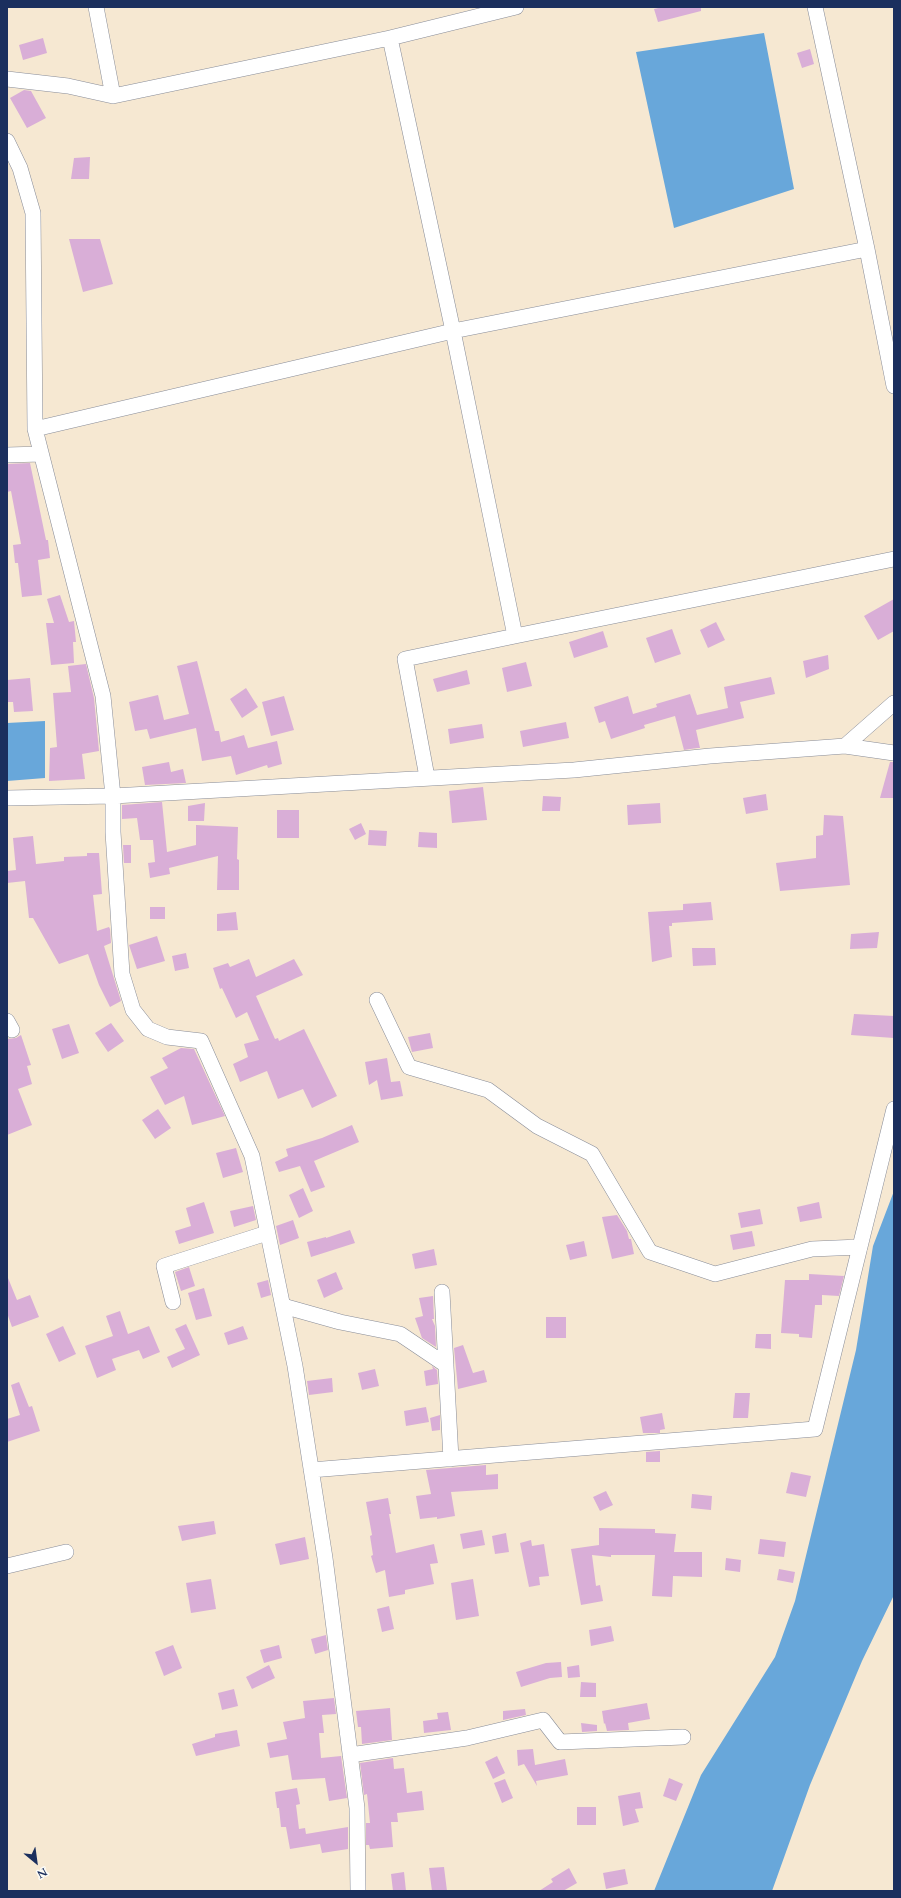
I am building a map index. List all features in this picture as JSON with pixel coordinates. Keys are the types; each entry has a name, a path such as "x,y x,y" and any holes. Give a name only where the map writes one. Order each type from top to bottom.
{"street":[{"path":"96,7 113,96"},
{"path":"7,79 68,86 113,96 390,38 516,7"},
{"path":"815,7 867,249 894,386"},
{"path":"390,38 453,330 515,636"},
{"path":"7,141 20,168 33,213 35,429 103,696 113,796 113,832 122,974 133,1010 148,1029 167,1037 201,1041 226,1094 252,1156 295,1366 325,1558 357,1808 358,1891"},
{"path":"35,429 453,330 867,249"},
{"path":"7,455 41,454"},
{"path":"427,777 405,659 894,559"},
{"path":"845,746 894,703"},
{"path":"7,798 113,796 427,777 574,770 710,756 845,746 894,753"},
{"path":"377,1000 409,1067 488,1090 537,1126 592,1154 650,1252 715,1274 812,1249 860,1247"},
{"path":"311,1470 815,1429 894,1109"},
{"path":"174,1302 164,1266 267,1233"},
{"path":"442,1292 451,1459"},
{"path":"283,1306 340,1322 400,1334 446,1365"},
{"path":"7,1566 66,1552"},
{"path":"350,1755 467,1738 543,1720 560,1742 683,1737"}],"water":[{"path":"764,33 794,189 674,228 636,52"},
{"path":"45,721 45,778 7,781 7,723"},
{"path":"894,1191 894,1595 862,1661 810,1785 772,1891 654,1891 701,1775 775,1657 795,1601 856,1350 873,1246"}],"building":[{"path":"663,7 701,7 701,11 658,22 654,9"},
{"path":"43,38 47,53 23,60 19,45"},
{"path":"810,49 814,64 802,68 797,53"},
{"path":"24,90 31,91 46,118 27,128 10,98"},
{"path":"90,157 89,179 71,179 74,158"},
{"path":"69,239 100,239 113,284 83,292"},
{"path":"30,463 46,540 48,540 50,558 38,560 42,595 22,597 18,563 15,563 13,545 21,544 11,491 7,492 7,464"},
{"path":"60,595 69,622 74,621 76,642 73,642 74,663 51,665 46,623 54,623 47,599"},
{"path":"894,599 894,631 878,640 864,616"},
{"path":"716,622 725,640 708,648 700,630"},
{"path":"672,629 681,654 655,663 646,638"},
{"path":"603,631 608,647 574,658 569,642"},
{"path":"828,655 829,669 806,678 803,661"},
{"path":"197,661 215,731 219,731 221,742 244,735 248,748 277,741 282,764 268,768 267,765 236,775 231,756 202,761 196,728 150,739 147,729 135,731 129,702 158,695 164,720 189,714 177,666"},
{"path":"526,662 532,686 507,692 502,668"},
{"path":"86,664 94,698 99,751 82,754 85,779 49,781 50,748 57,747 53,693 71,692 68,666"},
{"path":"467,670 470,684 437,692 433,679"},
{"path":"771,677 775,694 740,702 744,718 696,730 700,748 684,750 675,716 644,725 645,728 611,739 605,721 599,723 594,707 628,696 633,714 657,707 656,704 690,694 697,715 728,708 724,687"},
{"path":"30,678 33,711 14,712 13,702 7,702 7,680"},
{"path":"246,688 258,707 242,718 230,699"},
{"path":"284,696 294,730 271,736 262,702"},
{"path":"566,722 569,738 523,747 520,731"},
{"path":"482,724 484,738 450,744 448,729"},
{"path":"169,762 171,772 183,769 186,783 145,785 142,767"},
{"path":"890,762 894,762 894,798 880,798"},
{"path":"483,787 487,820 452,823 449,791"},
{"path":"766,794 768,810 746,814 743,798"},
{"path":"543,796 561,797 560,811 542,811"},
{"path":"162,802 167,852 196,845 196,825 238,827 237,859 239,860 239,890 217,890 218,856 169,868 170,874 150,878 148,863 155,862 153,840 140,840 137,818 122,819 122,805"},
{"path":"205,803 204,821 188,821 188,806"},
{"path":"660,803 661,823 628,825 627,805"},
{"path":"277,810 299,810 299,838 277,838"},
{"path":"824,815 843,816 850,885 780,891 776,863 816,858 816,836 823,835"},
{"path":"361,823 366,834 355,840 349,829"},
{"path":"369,830 387,831 386,846 368,845"},
{"path":"419,832 437,833 437,848 418,847"},
{"path":"33,836 36,864 64,861 64,857 87,856 87,853 99,853 102,894 93,895 97,931 109,927 110,929 111,943 104,946 121,1001 110,1007 99,985 88,954 59,964 33,918 29,918 25,881 7,883 7,871 16,870 13,838"},
{"path":"123,845 131,845 131,863 124,863"},
{"path":"711,902 713,920 672,923 672,926 669,926 672,957 652,962 648,912 683,910 683,904"},
{"path":"150,907 165,907 165,919 150,919"},
{"path":"236,912 238,930 217,931 217,914"},
{"path":"879,932 877,948 850,949 851,934"},
{"path":"157,936 165,961 137,969 129,945"},
{"path":"692,948 715,948 716,965 693,966"},
{"path":"186,953 189,968 175,971 172,956"},
{"path":"249,959 256,977 294,959 303,975 256,996 275,1039 278,1038 279,1041 304,1029 337,1096 312,1108 303,1089 278,1099 267,1071 240,1082 233,1064 248,1057 244,1044 259,1040 247,1012 236,1018 222,988 220,989 213,968 228,963 230,967"},
{"path":"854,1014 894,1016 894,1038 851,1035"},
{"path":"111,1023 124,1041 108,1052 95,1033"},
{"path":"69,1024 79,1053 62,1059 52,1029"},
{"path":"430,1033 433,1048 412,1052 408,1037"},
{"path":"21,1035 31,1065 27,1066 32,1084 18,1089 32,1125 7,1135 7,1039 16,1038"},
{"path":"181,1048 194,1049 225,1116 192,1125 184,1096 165,1105 150,1077 168,1068 162,1058"},
{"path":"387,1058 391,1082 400,1081 403,1096 381,1100 377,1080 369,1085 365,1062"},
{"path":"158,1109 171,1128 155,1139 142,1120"},
{"path":"352,1125 359,1142 314,1161 325,1187 311,1192 300,1166 279,1172 275,1162 288,1156 286,1149 322,1138"},
{"path":"236,1148 243,1172 223,1178 216,1153"},
{"path":"303,1188 313,1211 299,1218 289,1195"},
{"path":"204,1202 214,1233 179,1244 175,1231 191,1226 186,1208"},
{"path":"819,1202 822,1218 800,1222 797,1207"},
{"path":"253,1206 256,1220 234,1227 230,1211"},
{"path":"760,1209 763,1224 741,1228 738,1213"},
{"path":"617,1215 627,1231 629,1239 631,1239 634,1254 612,1259 602,1217"},
{"path":"293,1220 299,1238 280,1245 276,1226"},
{"path":"350,1230 355,1243 311,1257 307,1242 326,1238"},
{"path":"752,1231 755,1246 733,1250 730,1235"},
{"path":"584,1241 587,1256 570,1260 566,1245"},
{"path":"434,1249 437,1265 415,1269 412,1254"},
{"path":"189,1267 195,1286 181,1291 175,1272"},
{"path":"336,1272 343,1289 324,1298 317,1280"},
{"path":"809,1274 844,1276 839,1296 822,1295 822,1305 815,1305 812,1338 799,1337 799,1334 781,1333 785,1280 809,1280"},
{"path":"7,1278 17,1300 30,1295 39,1317 12,1327 7,1313"},
{"path":"268,1280 271,1295 261,1298 257,1283"},
{"path":"204,1288 212,1316 196,1320 188,1293"},
{"path":"433,1296 434,1319 432,1319 435,1326 436,1347 422,1338 415,1318 423,1316 419,1298"},
{"path":"120,1311 128,1334 149,1326 160,1352 143,1359 139,1350 112,1359 116,1370 97,1378 85,1346 113,1336 106,1316"},
{"path":"546,1317 566,1317 566,1338 546,1338"},
{"path":"186,1324 200,1355 172,1368 167,1357 185,1349 175,1329"},
{"path":"63,1326 76,1354 59,1362 46,1334"},
{"path":"243,1326 248,1339 228,1345 224,1333"},
{"path":"756,1334 771,1334 771,1349 755,1348"},
{"path":"463,1345 473,1373 484,1370 487,1382 458,1389 454,1348"},
{"path":"432,1366 437,1370 438,1384 426,1386 424,1371 433,1369"},
{"path":"375,1369 379,1386 362,1390 358,1373"},
{"path":"332,1378 333,1392 309,1395 307,1381"},
{"path":"19,1382 29,1407 32,1406 40,1431 7,1442 7,1419 20,1415 11,1385"},
{"path":"735,1393 750,1393 748,1418 733,1418"},
{"path":"426,1407 429,1422 406,1426 404,1411"},
{"path":"662,1413 665,1429 660,1430 660,1433 643,1433 640,1417"},
{"path":"440,1415 440,1430 432,1431 430,1418"},
{"path":"660,1451 660,1462 646,1462 646,1452"},
{"path":"486,1465 486,1475 498,1474 498,1489 451,1492 455,1516 437,1519 437,1517 420,1519 416,1496 431,1494 426,1470"},
{"path":"791,1472 811,1476 806,1497 786,1493"},
{"path":"606,1491 613,1505 600,1511 593,1497"},
{"path":"692,1494 712,1496 711,1510 691,1508"},
{"path":"388,1498 391,1514 389,1514 396,1553 434,1544 438,1563 430,1564 434,1584 405,1590 405,1594 389,1597 385,1570 376,1573 371,1556 373,1555 370,1536 372,1535 366,1502"},
{"path":"214,1521 216,1534 182,1541 178,1526"},
{"path":"599,1528 655,1529 655,1533 676,1534 674,1552 702,1552 702,1577 673,1576 672,1597 652,1596 655,1555 611,1555 611,1557 592,1555 596,1586 600,1585 603,1601 581,1605 571,1549 599,1545"},
{"path":"482,1530 485,1545 463,1549 460,1534"},
{"path":"506,1533 509,1552 495,1554 492,1536"},
{"path":"305,1537 309,1559 280,1565 275,1544"},
{"path":"760,1539 786,1542 784,1557 758,1554"},
{"path":"531,1540 532,1546 544,1544 549,1576 539,1577 540,1585 529,1587 520,1543"},
{"path":"726,1558 741,1560 740,1572 725,1570"},
{"path":"779,1569 795,1572 793,1583 777,1580"},
{"path":"211,1579 216,1609 191,1613 186,1583"},
{"path":"473,1579 479,1616 456,1620 451,1583"},
{"path":"389,1606 394,1629 382,1632 377,1609"},
{"path":"611,1626 614,1641 591,1646 589,1630"},
{"path":"326,1635 328,1650 315,1654 311,1639"},
{"path":"173,1645 182,1668 164,1676 155,1652"},
{"path":"279,1645 282,1658 264,1663 260,1650"},
{"path":"561,1662 562,1677 550,1678 521,1687 516,1672 546,1663"},
{"path":"269,1665 275,1678 252,1689 246,1677"},
{"path":"579,1665 580,1677 568,1678 567,1667"},
{"path":"581,1682 596,1683 596,1697 580,1697"},
{"path":"234,1689 238,1706 222,1710 218,1693"},
{"path":"334,1698 336,1714 322,1715 324,1733 319,1733 321,1758 341,1756 347,1798 329,1801 325,1778 292,1780 288,1755 270,1758 267,1743 287,1739 283,1722 305,1718 303,1701"},
{"path":"647,1703 650,1719 628,1723 629,1730 607,1731 605,1723 604,1724 602,1711"},
{"path":"390,1708 392,1740 362,1744 361,1727 358,1727 356,1711"},
{"path":"525,1709 526,1715 503,1720 503,1711"},
{"path":"448,1712 451,1730 424,1733 423,1721 438,1719 437,1713"},
{"path":"581,1723 597,1725 597,1731 582,1732"},
{"path":"237,1730 240,1746 196,1756 192,1744 215,1737 215,1734"},
{"path":"533,1749 535,1765 565,1759 568,1775 536,1781 537,1786 524,1764 518,1766 517,1750"},
{"path":"497,1756 505,1773 493,1779 485,1762"},
{"path":"393,1758 394,1769 404,1768 407,1793 422,1791 424,1810 397,1813 398,1822 391,1822 393,1847 370,1849 369,1845 366,1845 366,1823 370,1823 367,1794 364,1795 360,1763"},
{"path":"669,1778 683,1784 676,1801 663,1796"},
{"path":"505,1779 513,1798 502,1803 494,1783"},
{"path":"297,1788 300,1804 296,1805 299,1829 305,1828 306,1834 348,1827 348,1849 322,1853 320,1844 290,1849 286,1827 281,1827 279,1808 277,1808 275,1792"},
{"path":"640,1792 643,1808 635,1809 639,1822 623,1826 618,1796"},
{"path":"577,1807 596,1807 596,1825 577,1825"},
{"path":"444,1867 447,1891 432,1891 429,1868"},
{"path":"569,1868 577,1883 563,1891 539,1891 553,1882 551,1879"},
{"path":"625,1869 628,1884 606,1889 603,1873"},
{"path":"404,1872 406,1891 393,1891 391,1874"}]}
